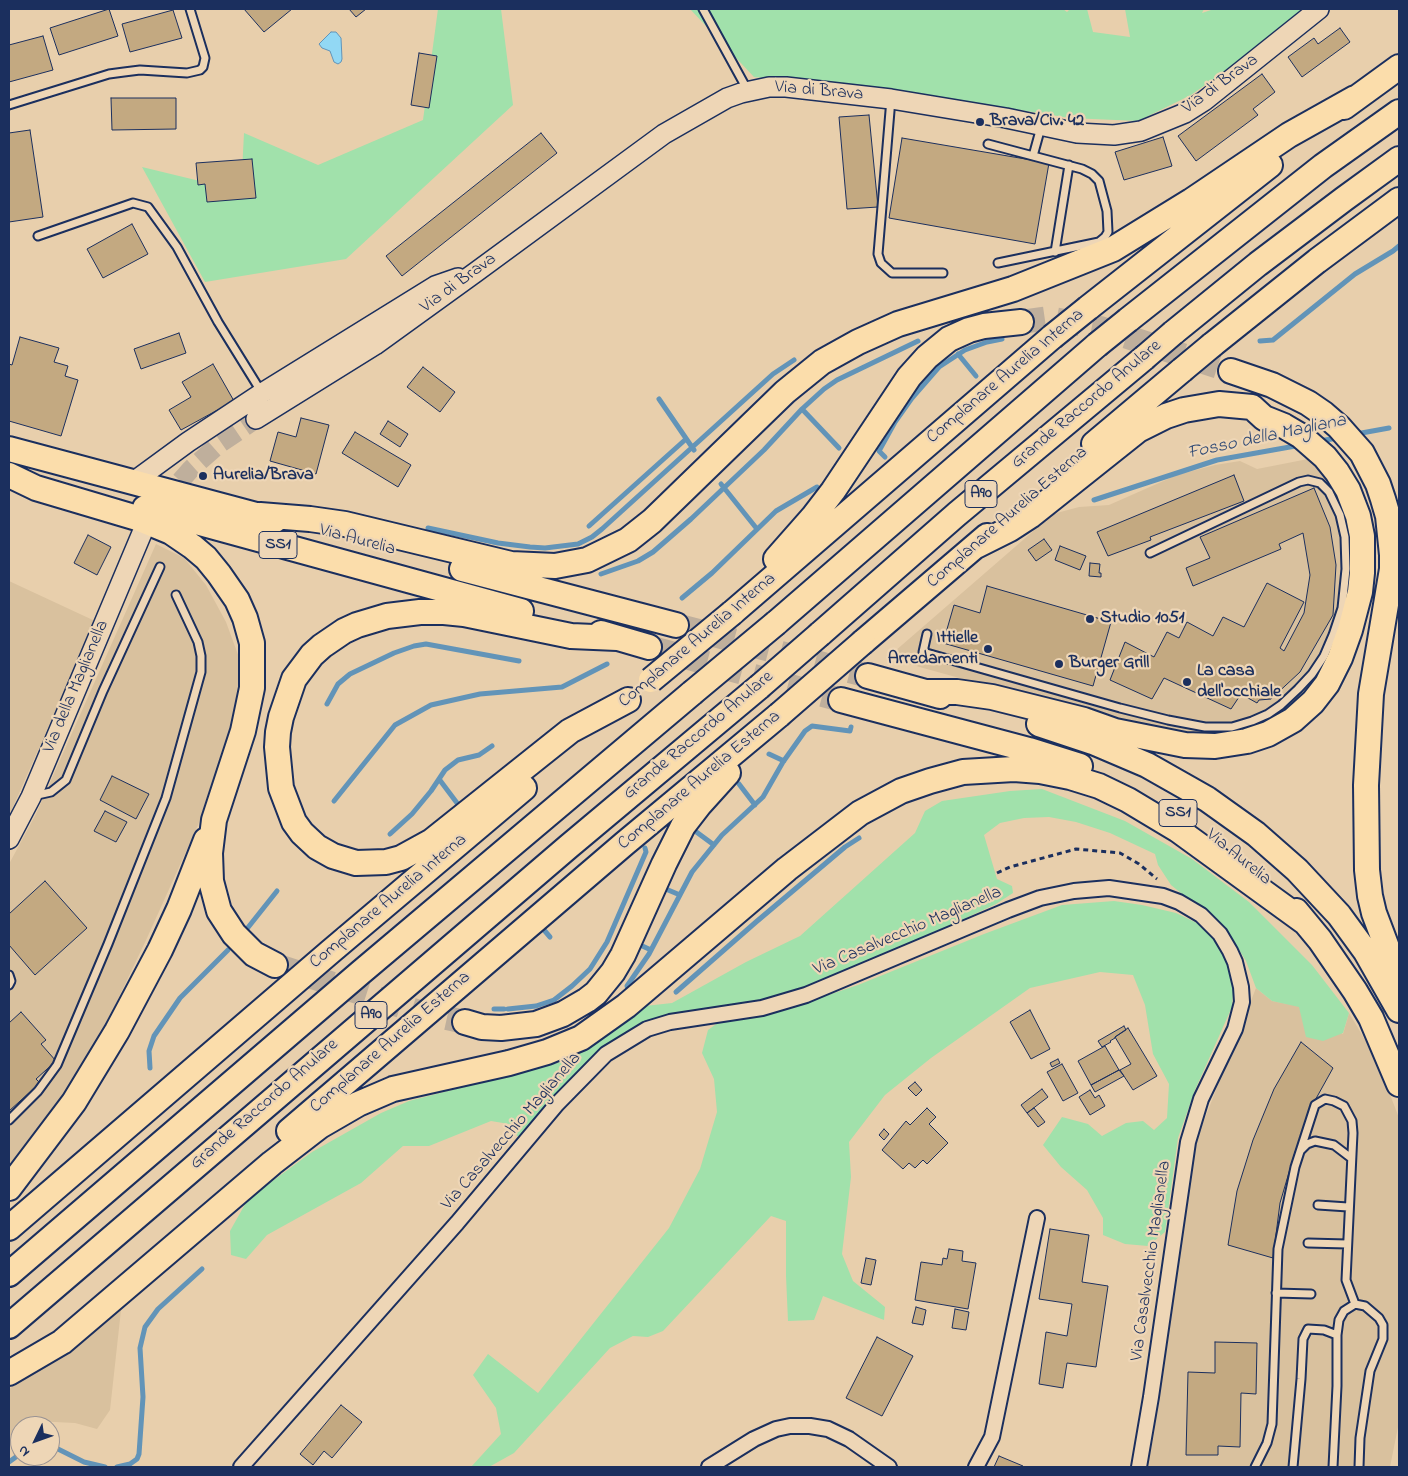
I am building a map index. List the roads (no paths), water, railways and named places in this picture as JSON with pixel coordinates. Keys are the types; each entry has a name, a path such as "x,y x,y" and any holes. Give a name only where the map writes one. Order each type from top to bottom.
{"highway":[{"name":"Complanare Aurelia Interna","path":"9,1228 330,952 732,613 1052,337 1356,98 1399,67"},
{"path":"260,515 346,524 511,564 555,566 586,560 622,543 652,521 785,392 829,358 858,342 898,324 1013,289 1113,249 1191,201 1289,135 1356,98"},
{"name":"A90","path":"9,1274 382,954 776,623 1097,345 1322,166 1399,112"},
{"name":"Grande Raccordo Anulare","path":"9,1326 409,982 820,634 957,514 1258,264 1344,198 1399,159"},
{"name":"Complanare Aurelia Esterna","path":"9,1372 558,900 771,722 1182,370 1324,256 1399,200"},
{"path":"754,594 782,552 814,517 847,472 893,400 927,356 949,340 969,330 984,326 1021,322"},
{"path":"1231,372 1272,386 1308,403 1339,427 1362,453 1378,484 1388,516 1392,569"},
{"path":"926,692 957,692 992,697 1084,720 1115,730 1186,745 1232,745 1256,739 1277,730 1303,712 1327,684 1343,651 1355,612 1362,573 1362,536 1358,516 1348,490 1337,472 1324,457 1300,436 1284,426 1264,418 1252,407 1218,404 1184,410 1166,416 1138,430 1123,440 1030,516 1010,529 976,546"},
{"name":"Via Aurelia","path":"9,449 676,625"},
{"name":"Via Aurelia","path":"9,471 650,647"},
{"path":"9,475 36,488 137,518 176,535 193,546 206,558 237,600 245,618 252,643 252,688 243,730 214,820 179,908 139,993 74,1102 9,1188"},
{"path":"1399,537 1371,694 1366,785 1367,881 1374,913 1399,979"},
{"path":"617,638 571,636 444,612 420,612 386,616 372,619 351,628 330,639 322,646 312,655 294,679 278,732 278,767 281,788 294,822 302,833 317,847 333,856 356,863 394,860 417,851 432,841 570,731 628,700"},
{"name":"Via Aurelia","path":"868,676 1035,722 1101,745 1159,771 1213,803 1268,843 1327,901 1366,952 1399,1010"},
{"name":"Via Aurelia","path":"841,700 1029,750 1115,779 1170,808 1236,852 1276,889 1306,923 1334,960 1359,998 1385,1048 1399,1084"},
{"path":"465,1022 482,1027 501,1028 536,1024 563,1014 596,993 623,955 683,826 771,722"},
{"path":"9,1372 62,1342 272,1163 320,1126 364,1101 393,1089 509,1064 547,1052 581,1038 626,1006 787,869 860,813 901,791 963,772 1014,769 1040,771 1070,777 1099,786 1128,800 1178,830 1306,923"},
{"path":"214,820 210,865 219,911 234,934 254,954 275,965"}],"street":[{"name":"Via di Brava","path":"256,419 375,345 664,134 727,98 769,87 786,87 891,99 1006,118 1076,133 1114,136 1141,131 1185,113 1204,101 1319,9"},
{"path":"132,483 188,442 434,286 476,272"},
{"name":"Via della Maglianella","path":"9,839 31,797 142,533"},
{"name":"Via Casalvecchio Maglianella","path":"241,1467 457,1223 557,1104 606,1054 647,1030 670,1022 762,1008 806,996 1040,898 1074,891 1109,888 1163,896 1179,902 1201,915 1220,934 1230,951 1235,962 1241,987 1242,1002 1235,1029 1201,1099 1188,1142 1140,1467"},
{"path":"976,1467 992,1437 1037,1218"},
{"path":"709,1467 754,1439 776,1429 790,1426 810,1426 828,1429 848,1439 889,1467"}],"lane":[{"path":"9,105 109,74 140,70 187,73 200,70 205,58 190,9"},
{"path":"703,9 749,92"},
{"path":"891,99 878,254 881,263 892,273 943,273"},
{"path":"1032,156 1041,126"},
{"path":"988,144 1069,165 1092,174 1099,181 1107,211 1108,232 1105,238 1099,242 998,263"},
{"path":"1055,252 1069,165"},
{"path":"38,236 133,202 148,208 177,247 218,322 262,394"},
{"path":"927,634 923,652 1120,708 1205,727 1232,727 1268,714 1290,698 1318,665 1333,635 1342,608 1346,569 1345,537 1340,515 1329,492 1320,483 1308,480 1299,482 1150,553"},
{"path":"31,797 51,792 66,780 103,691 160,567"},
{"path":"9,1120 38,1091 57,1064 108,944 166,798 201,672 201,656 198,642 176,595"},
{"path":"9,975 12,981 9,985"},
{"path":"1255,1467 1267,1443 1274,1406 1278,1249 1295,1167 1316,1105 1325,1099 1344,1106 1352,1121 1346,1280 1355,1304"},
{"path":"1301,1150 1307,1144 1315,1142 1334,1145 1351,1158"},
{"path":"1318,1205 1348,1207"},
{"path":"1308,1243 1347,1244"},
{"path":"1276,1293 1311,1294"},
{"path":"1333,1467 1339,1320 1344,1311 1355,1304 1365,1306 1379,1318 1383,1325 1383,1339 1370,1371 1360,1438 1359,1467"},
{"path":"1293,1467 1301,1379 1302,1339 1308,1329 1324,1330 1337,1335"}],"water":[{"path":"331,32 336,32 341,38 342,59 338,64 334,62 330,51 322,48 319,44"}],"waterway":[{"path":"1260,341 1273,340 1355,274 1399,246"},
{"path":"885,457 879,451 895,422 912,398 939,367 965,350 1002,339"},
{"path":"601,574 638,561 653,552 764,450 802,409 824,389 837,380 918,341"},
{"path":"958,354 976,376"},
{"path":"428,528 498,543 530,547 545,548 578,544 602,529 773,374 794,360"},
{"path":"659,399 694,450"},
{"path":"802,409 839,448"},
{"name":"Fosso della Magliana","path":"1356,434 1389,428"},
{"name":"Fosso della Magliana","path":"1319,441 1338,438"},
{"path":"589,526 686,439"},
{"name":"Fosso della Magliana","path":"1094,500 1217,460 1301,445"},
{"path":"721,484 757,529"},
{"name":"Fosso della Magliana","path":"682,598 712,573 776,511 817,487"},
{"path":"327,704 338,684 350,674 394,653 414,646 426,644 519,661"},
{"name":"Fosso della Magliana","path":"334,801 395,725 431,705 480,694 562,687 607,664"},
{"path":"629,991 627,986 649,954 692,872 722,835 763,797 783,762 805,731 812,726 850,731 851,727"},
{"path":"390,834 412,814 445,770 458,760 479,755 492,746"},
{"path":"769,754 784,761"},
{"path":"439,779 457,803"},
{"path":"739,784 755,805"},
{"path":"691,828 714,845"},
{"path":"676,992 845,847 859,838"},
{"path":"508,1009 536,1006 554,1000 590,969 607,942 646,852 645,848"},
{"path":"661,887 680,895"},
{"name":"Fosso della Magliana","path":"246,930 277,891"},
{"path":"544,930 550,937"},
{"path":"638,944 651,950"},
{"name":"Fosso della Magliana","path":"150,1068 149,1051 154,1036 180,998 228,950"},
{"path":"494,1009 504,1009"},
{"name":"Fosso della Magliana","path":"117,1467 130,1464 137,1459 139,1454 143,1397 140,1348 145,1327 158,1309 202,1269"},
{"name":"Fosso della Magliana","path":"60,1450 84,1462 105,1467"}],"tunnel":[{"path":"1021,322 1049,318 1100,328 1231,371"},
{"path":"162,502 191,469 218,445 256,419"},
{"path":"676,625 868,676"},
{"path":"649,647 841,700"},
{"path":"275,965 416,1011 465,1022"}],"place":[{"name":"Brava/Civ. 42","path":"980,122"},
{"name":"Aurelia/Brava","path":"203,476"},
{"name":"Studio 1051","path":"1090,619"},
{"name":"Ittielle Arredamenti","path":"988,649"},
{"name":"Burger Grill","path":"1059,664"},
{"name":"La casa dell'occhiale","path":"1187,682"}]}
